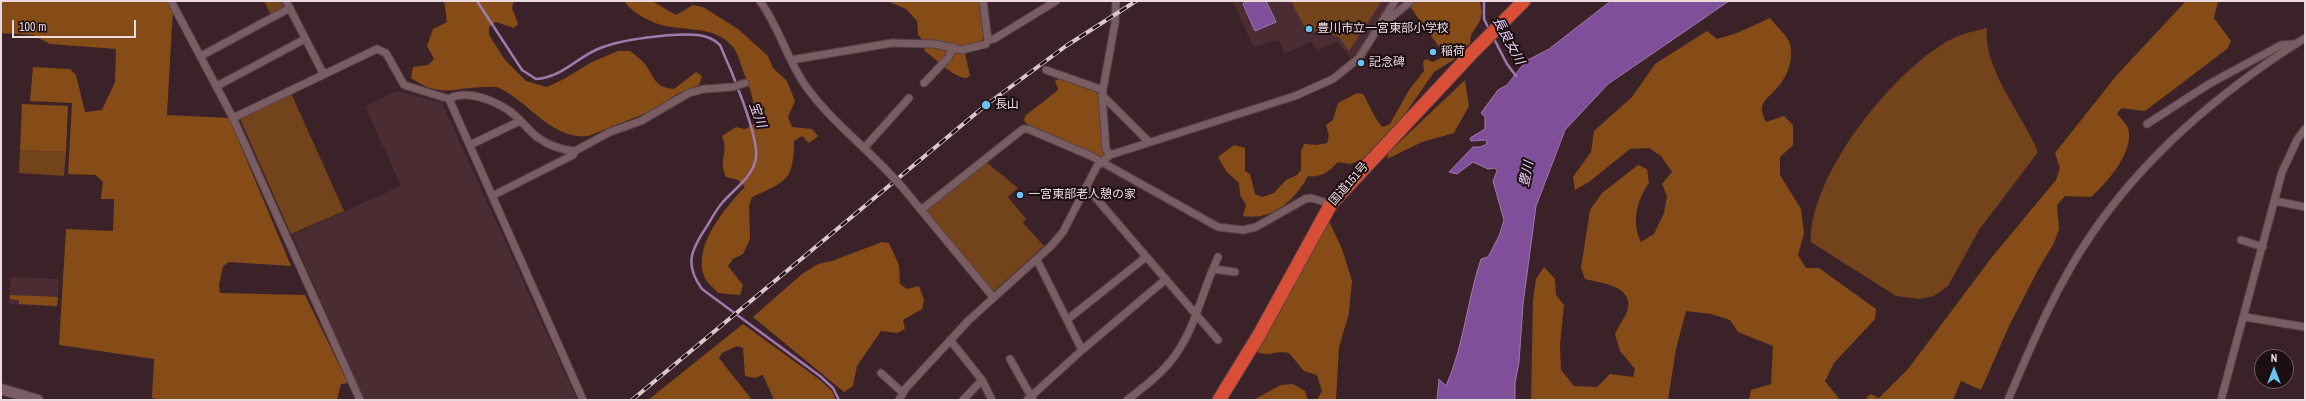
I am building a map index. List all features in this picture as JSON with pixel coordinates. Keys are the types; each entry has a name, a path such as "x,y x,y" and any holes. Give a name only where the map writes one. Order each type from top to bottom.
{"highway":[{"name":"国道151号","path":"1219,400 1259,335 1331,204 1519,2"}],"street":[{"path":"171,1 233,118 360,400"},
{"path":"286,1 323,74"},
{"path":"760,1 769,13 804,85 830,116 865,147 903,188 993,297"},
{"path":"983,1 988,40"},
{"path":"791,60 892,43 953,47 962,50 973,48 986,44 988,40 994,39 1056,1"},
{"path":"1110,155 1106,149 1103,93 1116,1"},
{"path":"881,373 901,397 950,340 993,297 1037,260 1063,232 1085,188 1101,162 1110,155 1148,141 1312,90 1352,66 1366,49 1395,1"},
{"path":"1380,25 1386,23 1411,1"},
{"path":"201,56 290,8"},
{"path":"2008,400 2052,302 2091,235 2126,190 2161,150 2205,109 2252,73 2305,38"},
{"path":"217,86 305,39"},
{"path":"2147,124 2209,84 2281,45 2296,44"},
{"path":"924,82 948,58 953,47"},
{"path":"233,118 371,50 382,50 386,53 404,85 449,99 454,96 468,95 480,97 509,110 537,137 547,143 567,151 575,151"},
{"path":"1046,70 1103,93 1148,141"},
{"path":"492,196 573,155 575,151 610,132 641,121 689,93 704,89 733,86 745,82"},
{"path":"865,147 909,98"},
{"path":"449,99 583,400"},
{"path":"470,145 520,121"},
{"path":"921,210 1023,129 1028,129 1101,162 1203,220 1232,230 1243,230 1265,223 1305,199 1311,198 1331,204"},
{"path":"2221,400 2264,247 2284,167 2297,140 2305,129"},
{"path":"1085,188 1089,190 1146,257 1197,313 1218,340"},
{"path":"2276,200 2305,207"},
{"path":"2241,240 2264,247"},
{"path":"1068,319 1146,257"},
{"path":"1127,400 1171,362 1178,352 1197,313 1218,257"},
{"path":"1037,260 1068,319 1082,350"},
{"path":"1213,269 1235,272"},
{"path":"1010,359 1031,399 1082,350 1166,279"},
{"path":"2245,317 2305,327"},
{"path":"950,340 982,380 992,400"},
{"path":"964,400 982,380"},
{"path":"1,389 38,400"}],"shaded area":[{"path":"1,1 169,1 173,8 167,115 229,118 291,266 229,262 223,266 219,285 220,293 305,295 348,383 341,384 337,400 160,400 152,398 154,359 59,345 66,229 113,231 114,199 101,199 103,182 96,175 68,174 72,103 30,101 33,67 70,69 76,75 85,112 102,110 115,82 116,49 50,44 33,35 1,33"},
{"path":"264,1 280,1 284,8 271,15"},
{"path":"444,1 514,1 512,8 518,24 514,28 496,22 489,27 489,35 505,60 526,81 547,87 564,79 592,62 618,51 630,51 638,57 653,78 659,84 667,88 674,89 696,72 702,76 699,85 677,94 654,110 588,136 575,136 563,132 541,119 521,102 498,87 440,90 431,88 411,78 413,67 428,65 434,59 427,46 433,29 447,22"},
{"path":"624,1 652,1 676,15 693,5 703,7 738,29 768,56 773,68 787,81 795,101 788,117 792,127 812,129 818,136 809,143 802,136 794,141 792,164 790,172 786,178 773,187 752,197 749,206 750,239 743,254 733,259 728,266 743,285 740,295 718,293 705,278 702,264 703,252 713,228 720,216 745,187 738,180 726,177 723,166 724,142 722,136 736,127 745,129 756,123 752,97 738,56 733,47 720,36 704,31 658,24 633,10"},
{"path":"887,1 979,1 985,37 979,42 963,47 922,39 918,35 917,21 906,9"},
{"name":"豊川市立一宮東部小学校","path":"1233,1 1390,1 1354,58 1351,58 1337,42 1318,50 1311,42 1284,54 1279,40 1253,47"},
{"path":"1291,1 1382,1 1349,51 1338,36 1306,30"},
{"path":"1406,1 1480,1 1482,12 1480,21 1471,35 1470,43 1452,61 1434,72 1405,114 1362,160 1350,164 1338,162 1324,174 1308,176 1303,185 1289,201 1273,212 1254,217 1243,216 1246,205 1240,195 1239,183 1226,171 1218,157 1234,145 1245,148 1245,171 1250,174 1255,194 1262,197 1274,193 1286,180 1297,175 1301,170 1301,151 1304,144 1317,145 1327,143 1329,136 1326,125 1333,120 1338,103 1357,93 1363,94 1380,125 1383,127 1390,124 1409,90 1424,71 1423,62 1426,59 1433,62 1441,58 1442,51"},
{"path":"2186,1 2218,1 2214,18 2231,41 2227,49 2145,111 2122,108 2117,113 2128,128 2129,137 2124,156 2105,184 2091,197 2065,196 2057,205 2059,229 2054,243 2039,268 2009,326 1981,390 1961,381 1953,400 1865,400 1870,394 1879,398 1908,369 1992,257 2056,180 2060,168 2055,153 2116,76"},
{"path":"1770,18 1789,41 1791,56 1789,68 1783,80 1765,100 1762,111 1766,122 1784,116 1793,125 1793,145 1780,157 1780,175 1801,209 1804,233 1798,255 1806,268 1819,268 1876,309 1875,319 1834,363 1825,381 1840,400 1749,400 1751,390 1771,384 1773,346 1738,332 1730,320 1711,314 1686,311 1676,349 1668,400 1531,400 1533,300 1536,279 1544,267 1555,279 1556,295 1564,305 1560,345 1561,370 1574,386 1597,387 1610,374 1633,377 1635,369 1620,351 1615,334 1627,312 1628,303 1626,296 1622,291 1608,284 1585,279 1581,268 1590,210 1602,193 1638,165 1647,169 1649,183 1641,197 1636,219 1636,227 1641,242 1654,234 1664,213 1667,196 1662,184 1672,172 1661,156 1649,148 1630,149 1589,182 1575,190 1573,177 1591,152 1594,131 1632,97 1655,64 1707,31 1717,39 1737,33"},
{"path":"1987,28 1987,43 1997,75 2038,152 1979,230 1948,286 1934,296 1920,299 1896,296 1811,242 1814,215 1824,186 1840,156 1859,126 1882,98 1906,73 1930,53 1956,37"},
{"path":"927,46 965,53 970,76 966,78 956,75 925,51 924,49"},
{"path":"1061,78 1099,93 1106,152 1102,157 1097,158 1027,124 1024,120 1025,116 1057,91 1058,88 1055,81"},
{"path":"1465,80 1469,106 1454,133 1422,142 1387,159 1388,153"},
{"path":"398,91 442,103 577,400 364,400 292,235 401,186 365,106"},
{"path":"291,93 344,211 291,234 240,117"},
{"path":"22,104 68,106 66,152 20,150"},
{"path":"20,150 66,152 64,176 19,173"},
{"path":"986,162 1018,188 1008,197 1026,219 1023,223 1044,246 993,292 927,212 927,209"},
{"path":"1321,221 1330,223 1342,249 1352,281 1349,313 1339,347 1336,400 1317,400 1322,391 1317,375 1304,371 1289,353 1279,352 1265,354 1255,351"},
{"path":"882,242 889,243 899,265 900,284 907,289 919,286 924,300 922,309 903,320 905,329 897,333 881,331 857,366 853,386 844,392 753,317 802,274 818,264 832,261"},
{"path":"11,277 59,279 57,307 9,304"},
{"path":"10,295 58,297 57,306 19,304 19,300 10,299"},
{"path":"743,324 820,380 832,391 836,400 774,400 763,375 755,378 745,376 743,348 737,346 722,353 719,358 752,400 648,400"},
{"path":"1293,384 1305,391 1308,400 1253,400 1281,385"}],"water":[{"path":"1250,1 1266,1 1276,22 1255,31 1243,4"},
{"name":"豊川","path":"1611,1 1729,1 1608,84 1565,130 1536,206 1523,304 1519,362 1515,383 1515,400 1437,400 1439,379 1446,386 1457,355 1481,259 1488,257 1499,236 1504,220 1493,181 1497,171 1495,168 1488,169 1473,162 1457,174 1449,172 1473,147 1480,147 1487,144 1486,140 1471,141 1470,138 1485,129 1485,117 1481,113 1498,90 1507,85 1526,61 1549,49"}],"waterway":[{"name":"宝川","path":"477,1 522,70 536,79 553,75 598,49 620,42 661,36 698,35 710,38 720,45 749,118 756,148 756,158 747,177 720,206 697,242 691,264 693,272 702,289 820,376 833,388 839,400"},
{"name":"長良女川","path":"1484,1 1484,19 1489,29"},
{"name":"長良女川","path":"1493,37 1507,64 1516,76"}],"railway":[{"path":"632,400 986,105 1066,46 1136,1"}],"place":[{"name":"豊川市立一宮東部小学校","path":"1309,29"},
{"name":"稲荷","path":"1433,52"},
{"name":"記念碑","path":"1361,63"},
{"name":"長山","path":"986,105"},
{"name":"一宮東部老人憩の家","path":"1020,195"}]}
